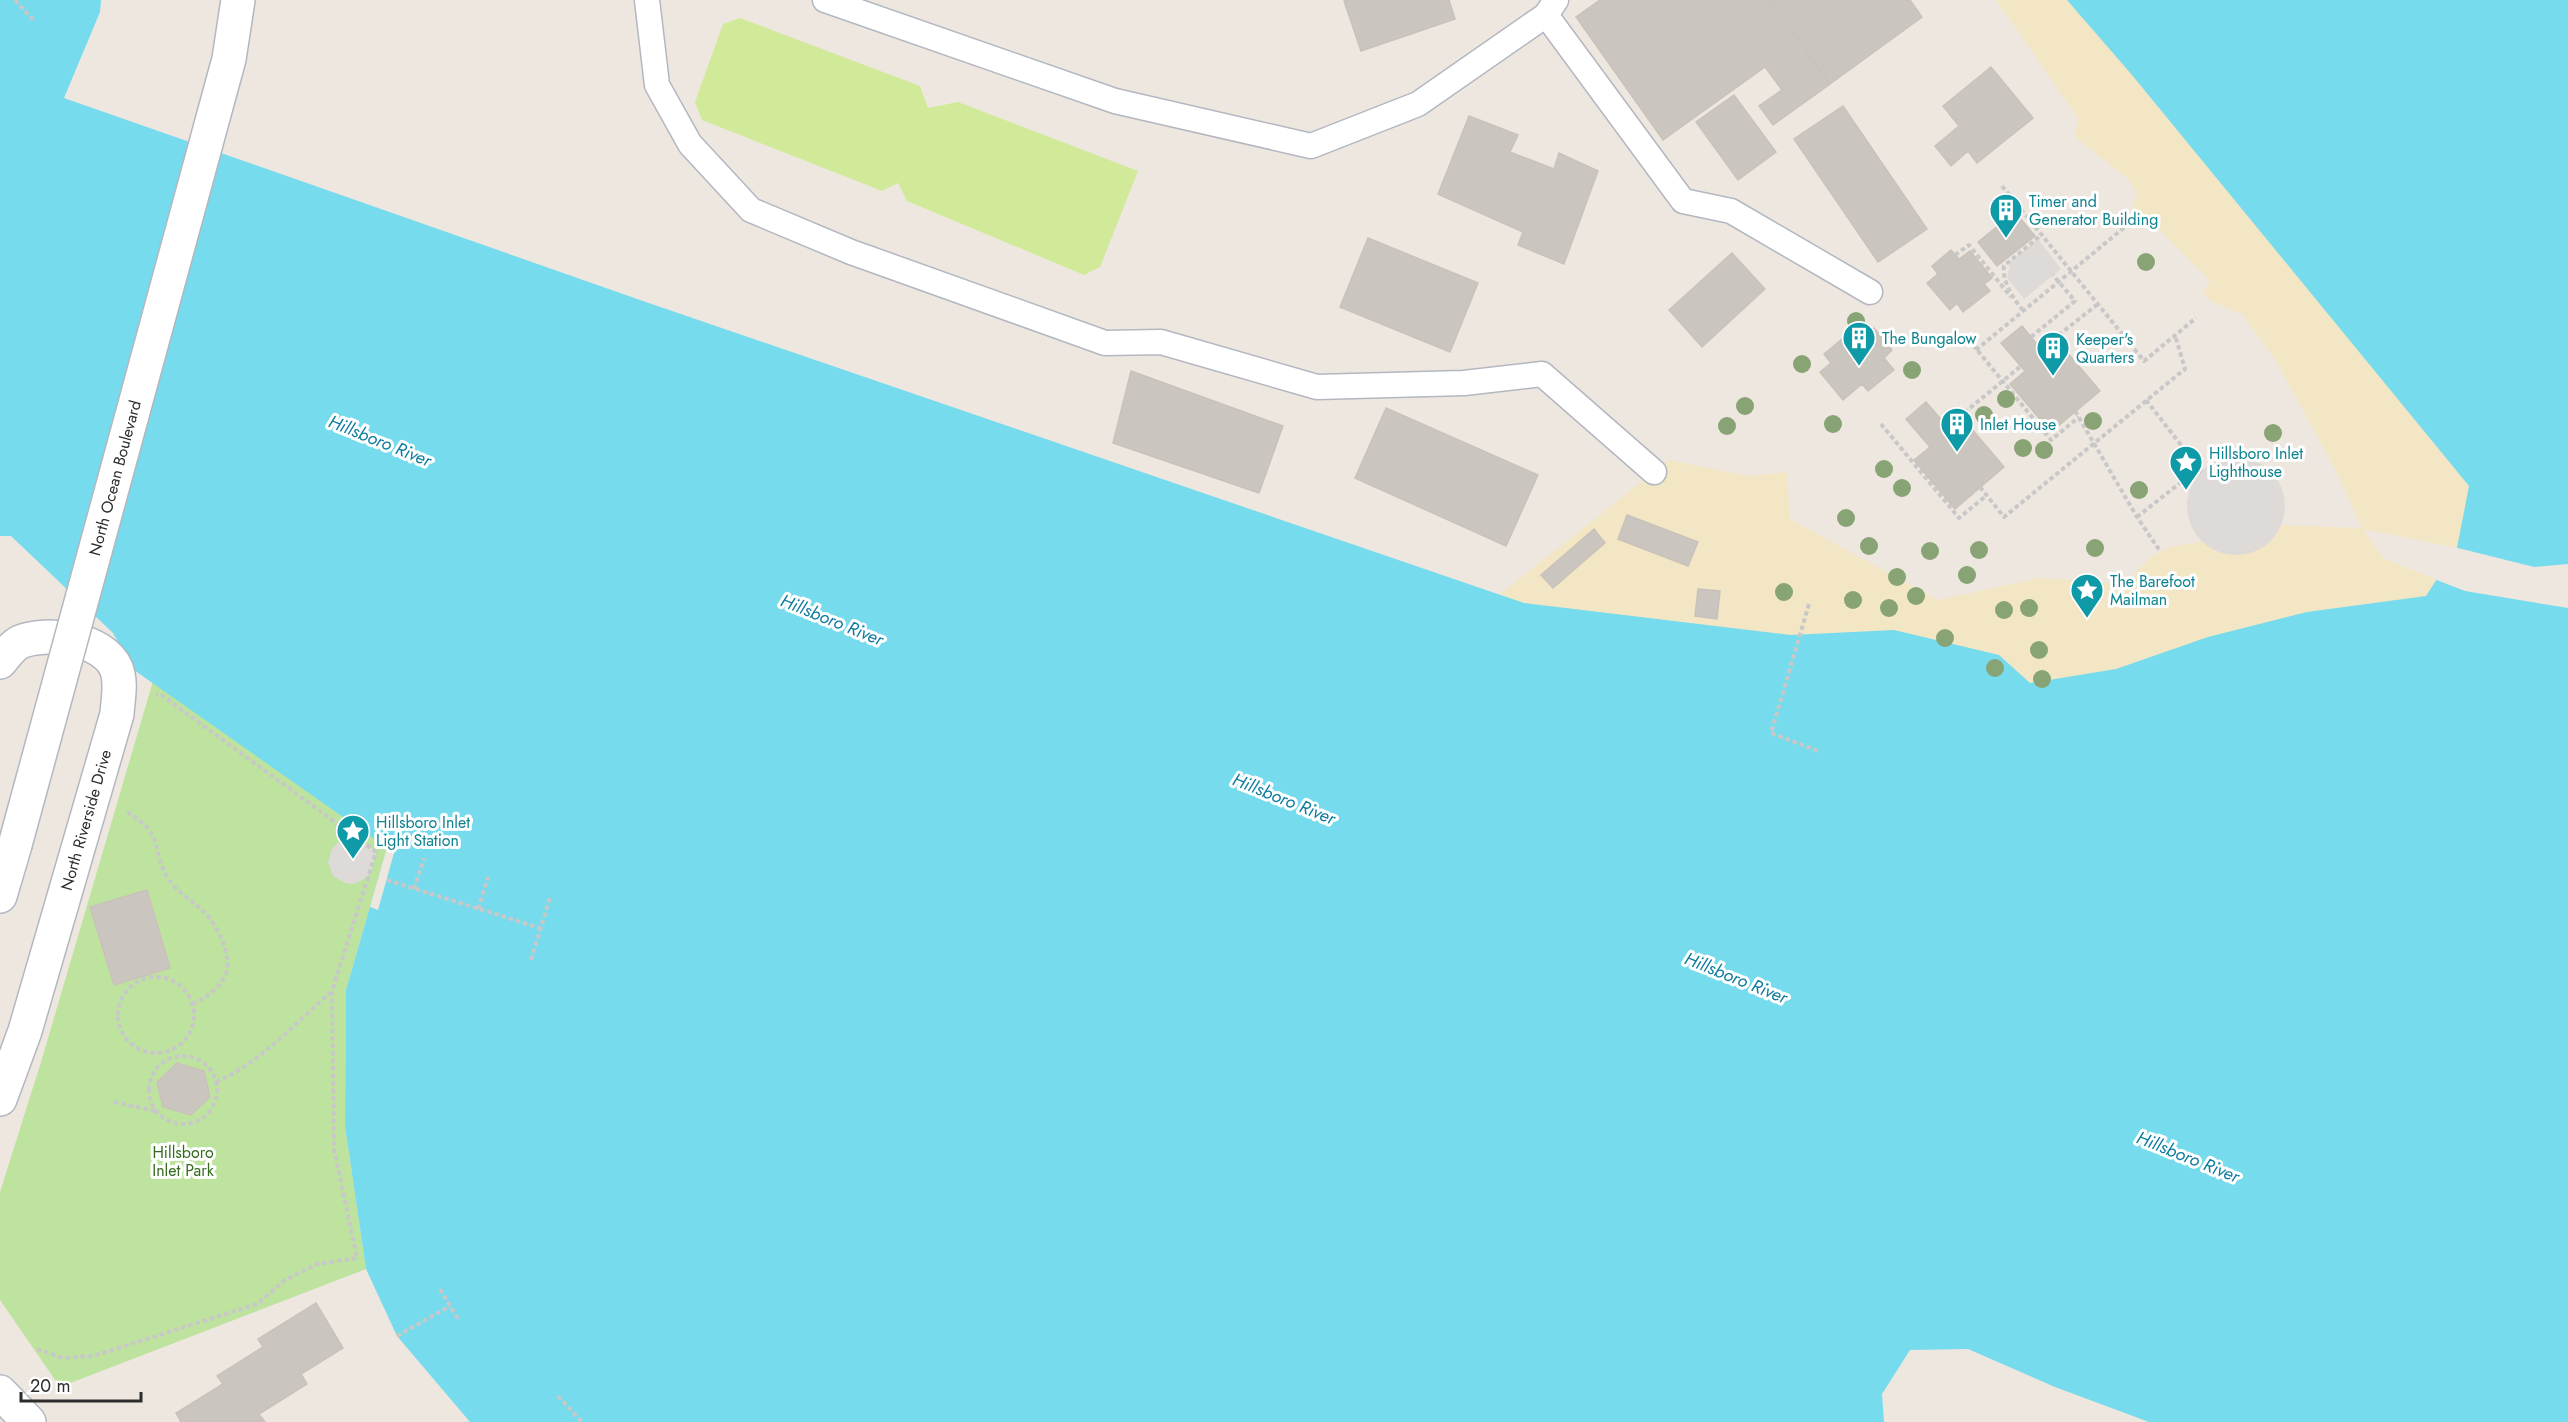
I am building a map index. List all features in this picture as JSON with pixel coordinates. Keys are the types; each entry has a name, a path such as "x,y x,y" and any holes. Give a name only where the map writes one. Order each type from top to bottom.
{"main road":[{"name":"North Ocean Boulevard","path":"0,896 229,59 238,0"},
{"name":"North Riverside Drive","path":"0,662 17,643 37,637 58,637 84,642 105,654 115,666 120,683 117,714 26,1032 0,1099"},
{"path":"0,1392 28,1422"}],"lane":[{"path":"646,0 657,85 690,144 751,210 851,252 1105,344 1161,342 1317,387 1464,383 1542,374 1654,472"},
{"path":"825,0 1114,102 1311,146 1418,104 1551,7 1683,201 1731,211 1870,292"}],"path":[{"path":"15,0 35,22"},
{"path":"2002,186 2144,361 2196,318"},
{"path":"1976,350 2126,226"},
{"path":"2014,299 2003,276 2004,266 2041,235"},
{"path":"1956,255 1969,245 2023,310"},
{"path":"2031,337 2075,301 2053,275"},
{"path":"2041,349 2098,304"},
{"path":"1980,487 2004,517 2185,369 2175,335"},
{"path":"1972,345 2051,440 2079,417"},
{"path":"1947,427 2021,366"},
{"path":"2137,517 2200,470 2146,400"},
{"path":"2075,411 2137,517 2160,551"},
{"path":"1881,424 1959,518 1986,496"},
{"path":"1809,604 1771,733 1818,751"},
{"path":"37,1349 63,1358 93,1356 257,1304 285,1280 317,1264 357,1258 334,1149 332,991 376,852 160,694 152,697"},
{"path":"122,809 141,820 153,833 162,866 170,883 205,912 218,928 226,953 226,976 207,996 193,1005"},
{"path":"414,889 424,858"},
{"path":"478,909 488,878"},
{"path":"387,880 540,928"},
{"path":"531,960 550,897"},
{"path":"149,977 163,977 177,982 187,992 193,1005 194,1018 190,1032 182,1043 170,1051 155,1054 142,1051 129,1043 121,1032 117,1018 122,998 135,982 149,977"},
{"path":"216,1082 228,1077 268,1047 332,991"},
{"path":"170,1051 171,1058"},
{"path":"114,1102 156,1112 178,1124 198,1120 212,1107 216,1095 216,1082 212,1071 204,1063 194,1058 171,1058 160,1065 152,1074 149,1087 150,1100 156,1112"},
{"path":"440,1289 458,1319"},
{"path":"397,1336 450,1306"},
{"path":"558,1396 578,1421"}],"green space":[{"path":"740,18 920,86 928,108 958,102 1138,171 1100,267 1084,275 907,201 898,183 882,191 702,120 695,102 723,24"},
{"name":"Hillsboro Inlet Park","path":"153,681 387,848 346,990 345,1126 366,1269 60,1387 0,1300 0,1192 41,1062"}],"sand":[{"path":"1996,0 2347,0 2568,321 2457,548 2363,529 2383,558 2465,591 2568,1026 1499,595 1669,460 1748,476 1787,472 1790,519 1938,600 2038,578 2125,584 2158,552 2175,546 2202,542 2215,551 2230,555 2273,539 2282,525 2362,528 2335,469 2277,363 2243,315 2210,301 2203,291 2210,281 2159,229 2126,226 2137,194 2128,179 2075,137 2078,118"}],"shaded area":[{"path":"2038,239 2061,269 2024,299 2007,278 2011,261"},
{"path":"2236,457 2255,461 2270,472 2281,487 2285,506 2281,525 2270,540 2255,551 2236,555 2217,551 2202,540 2191,525 2187,506 2191,487 2202,472 2217,461"},
{"path":"351,838 360,839 376,852 371,873 352,884 333,876 328,862 332,849 337,843"}],"water":[{"name":"Hillsboro River","path":"0,0 101,0 100,12 64,98 643,301 1524,603 1791,635 1894,630 1999,655 2030,683 2116,669 2208,637 2307,612 2426,596 2457,548 2469,486 2132,75 2067,0 2568,0 2568,1422 1986,1422 1939,1404 1939,1422 470,1422 397,1336 366,1269 345,1126 346,990 387,848 134,670 113,633 11,536 0,536"}],"pier":[{"path":"2454,547 2534,567 2568,564 2568,608 2465,591 2434,579"},
{"path":"386,851 394,853 378,910 370,907"},
{"path":"1968,1349 2055,1387 2149,1422 1978,1422 1942,1408 1942,1422 1884,1422 1882,1394 1910,1350"}],"building":[{"path":"1449,0 1455,19 1361,51 1344,1"},
{"path":"1600,0 1770,0 1830,84 1773,125 1759,106 1782,90 1765,67 1663,140 1576,17"},
{"path":"1770,0 1910,0 1922,17 1830,84"},
{"path":"1991,67 2033,118 1977,163 1968,151 1951,166 1935,146 1959,126 1943,106"},
{"path":"1734,95 1776,152 1738,180 1696,122"},
{"path":"1843,106 1927,229 1878,262 1794,139"},
{"path":"1469,116 1518,135 1510,152 1554,169 1559,153 1598,171 1564,264 1518,245 1523,232 1438,194"},
{"name":"Timer and Generator Building","path":"2015,212 2035,236 1997,266 1978,242"},
{"path":"1368,238 1478,283 1450,352 1340,307"},
{"path":"1951,250 1959,259 1970,251 1992,278 1984,284 1990,291 1963,312 1957,303 1950,310 1927,283 1938,274 1932,266"},
{"path":"1732,253 1765,289 1702,347 1669,310"},
{"name":"Keeper's Quarters","path":"2022,326 2046,355 2060,344 2100,391 2051,432 2010,384 2025,371 2001,343"},
{"name":"The Bungalow","path":"1874,328 1892,350 1884,358 1894,370 1868,391 1862,384 1843,400 1820,372 1831,363 1824,354 1848,334 1856,343"},
{"path":"1131,371 1283,426 1259,493 1113,443"},
{"name":"Inlet House","path":"1926,402 1952,432 1965,421 2004,467 1955,509 1914,460 1930,447 1906,419"},
{"path":"1386,408 1538,475 1506,546 1355,478"},
{"path":"1627,515 1698,542 1688,566 1618,539"},
{"path":"1594,529 1605,543 1553,588 1541,575"},
{"path":"1698,589 1720,591 1717,619 1695,616"},
{"path":"147,890 170,968 114,985 90,907"},
{"path":"177,1063 204,1071 210,1097 191,1115 163,1107 157,1082"},
{"path":"316,1303 343,1348 301,1374 307,1384 259,1414 265,1422 181,1422 176,1413 223,1384 217,1376 263,1347 258,1339"}],"place":[{"name":"Timer and Generator Building","path":"2006,239"},
{"name":"The Bungalow","path":"1859,367"},
{"name":"Keeper's Quarters","path":"2053,377"},
{"name":"Inlet House","path":"1957,453"},
{"name":"Hillsboro Inlet Lighthouse","path":"2186,491"},
{"name":"The Barefoot Mailman","path":"2087,619"},
{"name":"Hillsboro Inlet Light Station","path":"353,860"}]}
